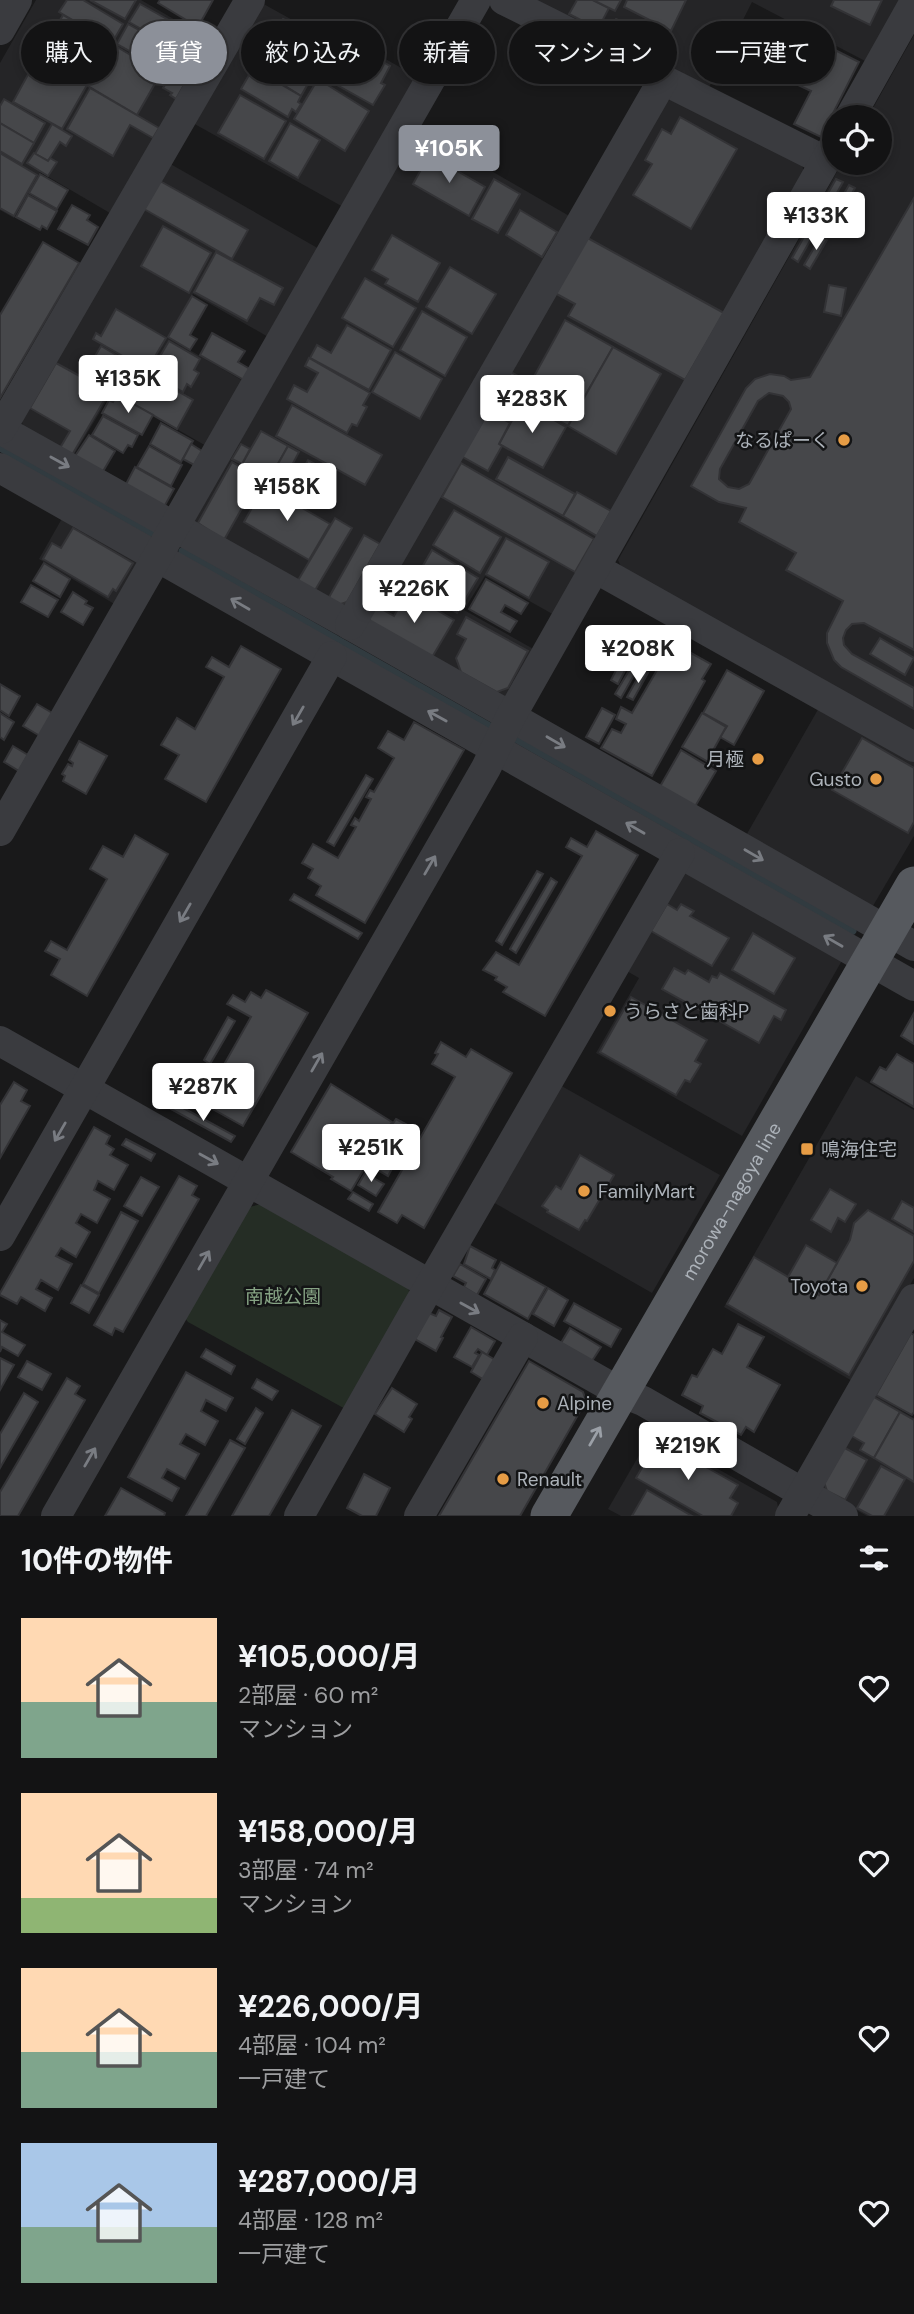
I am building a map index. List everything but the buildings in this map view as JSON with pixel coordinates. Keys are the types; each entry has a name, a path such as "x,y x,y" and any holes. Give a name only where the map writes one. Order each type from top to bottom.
{"main road":[{"name":"morowa-nagoya line","path":"549,1516 632,1397 900,953 914,885"},
{"name":"morowa-nagoya line","path":"578,1516 632,1397"}],"street":[{"path":"0,30 18,0"},
{"path":"250,0 1,429 511,716 900,953"},
{"path":"0,831 476,0"},
{"path":"504,0 546,21"},
{"path":"857,105 914,4"},
{"path":"350,625 661,84"},
{"path":"672,84 822,149"},
{"path":"56,1516 497,749 511,716 822,166"},
{"path":"0,468 680,853 900,953"},
{"path":"595,568 914,747"},
{"path":"0,1236 332,656"},
{"path":"299,1516 680,853"},
{"path":"0,1041 632,1397 796,1505 843,1516"},
{"path":"796,1505 914,1299"},
{"path":"419,1516 523,1337"}],"shaded area":[{"path":"36,0 141,0 177,21 131,21 131,84 189,84 115,216 40,172 14,218 0,210 0,63 21,26 21,84 117,84 117,21 24,21"},
{"path":"531,0 904,0 869,63 835,45 835,21 788,21 752,2 742,21 691,21 691,80 677,73 677,21 573,21"},
{"path":"260,2 294,21 249,21"},
{"path":"241,35 241,84 385,84 385,59 399,67 399,84 416,84 345,208 191,122 213,84 227,84 227,59"},
{"path":"914,35 914,735 623,571 618,560 835,175 892,175 892,105 875,105"},
{"path":"698,84 711,84 708,89"},
{"path":"673,99 802,164 805,178 556,616 485,576 464,610 537,651 509,697 498,699 366,616 660,103"},
{"path":"419,129 571,217 349,604 337,608 197,528 194,521"},
{"path":"167,162 321,250 270,338 193,294 167,337 245,382 208,447 112,392 72,458 24,430 21,418"},
{"path":"64,515 136,556 139,566 116,605 39,559"},
{"path":"820,706 914,759 914,836 870,911 744,839"},
{"path":"690,870 844,957 742,1136 596,1053 639,978 625,970 680,872"},
{"path":"856,1076 914,1110 914,1278 854,1382 724,1307"},
{"path":"558,1084 720,1175 652,1293 491,1201"},
{"path":"871,1393 914,1418 914,1516 867,1516 824,1492 822,1477"},
{"path":"659,1436 777,1502 778,1516 621,1516 608,1509 649,1438"}],"green space":[{"name":"南越公園","path":"262,1204 408,1287 411,1300 349,1411 185,1318 249,1207"}],"waterway":[{"path":"0,448 151,533"},
{"path":"182,551 490,726"},
{"path":"517,740 853,931"}],"place":[{"name":"なるぱーく","path":"844,440"},
{"name":"月極","path":"758,759"},
{"name":"Gusto","path":"876,779"},
{"name":"うらさと歯科P","path":"610,1011"},
{"name":"鳴海住宅","path":"807,1149"},
{"name":"FamilyMart","path":"584,1191"},
{"name":"Toyota","path":"862,1286"},
{"name":"Alpine","path":"543,1403"},
{"name":"Renault","path":"503,1479"}]}
